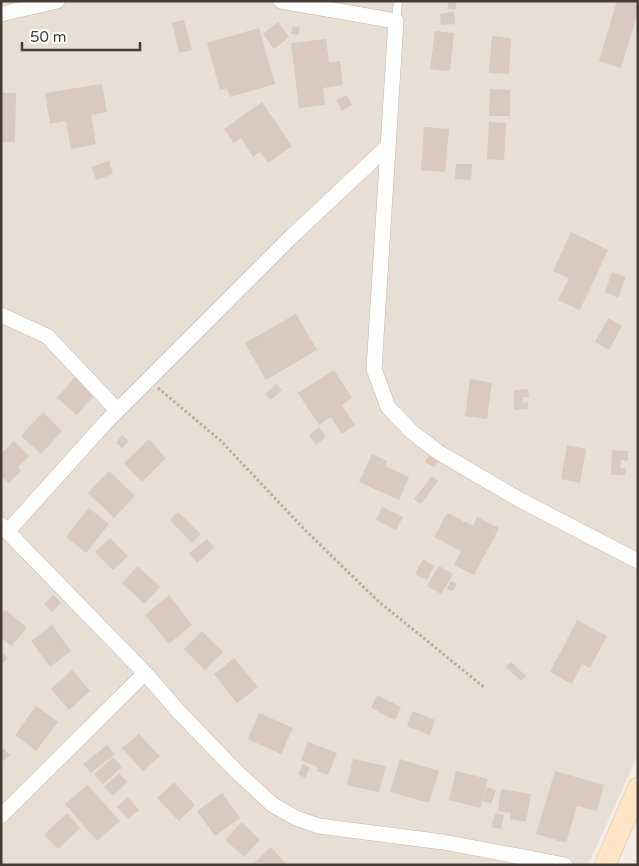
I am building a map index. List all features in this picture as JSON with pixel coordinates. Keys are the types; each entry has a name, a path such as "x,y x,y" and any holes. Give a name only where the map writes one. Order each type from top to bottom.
{"street":[{"path":"1,14 57,1"},
{"path":"281,1 396,21 374,369 388,407 412,432 438,452 522,501 638,561"},
{"path":"388,146 290,238 148,379 5,528 145,672 179,712 237,772 273,805 296,818 319,826 443,842 565,865"},
{"path":"1,315 47,336 117,410"},
{"path":"1,816 145,672"},
{"path":"605,865 638,788"}],"lane":[{"path":"396,21 398,1"}],"path":[{"path":"148,379 221,441 305,530 378,600 485,688"}],"shaded area":[{"path":"1,1 638,1 638,755 588,865 1,865"}],"building":[{"path":"448,1 456,1 456,9 448,9"},
{"path":"617,1 638,1 638,12 621,68 599,61"},
{"path":"454,12 455,24 441,25 440,14"},
{"path":"184,20 192,50 179,53 172,23"},
{"path":"278,22 289,37 274,49 263,34"},
{"path":"293,26 300,27 298,35 291,34"},
{"path":"259,28 275,84 230,97 227,88 220,90 207,43"},
{"path":"435,31 454,33 450,71 430,69"},
{"path":"492,36 511,38 509,74 489,73"},
{"path":"326,39 329,62 340,61 343,85 323,88 325,105 299,108 291,43"},
{"path":"102,84 107,112 91,115 96,144 71,149 66,121 50,124 45,93"},
{"path":"490,89 510,90 510,116 489,116"},
{"path":"1,93 16,93 15,142 1,142"},
{"path":"347,95 352,105 342,111 336,100"},
{"path":"262,102 292,146 268,163 260,152 253,157 241,138 234,143 224,129"},
{"path":"489,122 506,123 504,160 487,159"},
{"path":"424,127 449,129 445,172 421,170"},
{"path":"109,161 113,174 96,180 92,167"},
{"path":"456,164 472,164 471,180 455,179"},
{"path":"571,232 608,250 580,310 558,300 569,278 553,271"},
{"path":"612,272 626,277 618,298 605,292"},
{"path":"296,314 317,350 266,380 245,343"},
{"path":"608,318 622,326 609,350 595,342"},
{"path":"334,370 352,398 342,405 355,425 342,434 331,417 319,425 298,393"},
{"path":"75,377 95,394 77,415 57,398"},
{"path":"470,379 492,383 487,419 465,416"},
{"path":"276,384 282,390 271,400 265,394"},
{"path":"528,389 529,397 523,397 522,403 528,402 528,409 514,410 514,390"},
{"path":"43,412 62,431 41,454 21,436"},
{"path":"319,427 326,437 316,445 309,435"},
{"path":"122,435 129,441 122,448 116,443"},
{"path":"149,439 166,458 142,482 124,463"},
{"path":"14,441 29,456 18,467 21,471 9,483 1,476 1,454"},
{"path":"567,445 586,449 580,483 561,479"},
{"path":"612,450 628,451 628,461 621,460 620,468 626,469 625,475 611,475"},
{"path":"372,454 387,461 385,466 409,477 399,500 359,482"},
{"path":"430,455 439,460 434,467 425,462"},
{"path":"109,471 135,496 114,518 88,493"},
{"path":"432,476 438,481 421,504 414,499"},
{"path":"382,507 403,517 396,530 376,520"},
{"path":"89,508 109,524 86,553 66,537"},
{"path":"178,512 201,534 192,543 170,520"},
{"path":"447,513 473,526 477,517 499,528 474,575 454,565 461,551 434,537"},
{"path":"110,538 128,556 113,570 95,552"},
{"path":"207,539 214,548 197,563 189,553"},
{"path":"423,559 434,566 427,580 415,574"},
{"path":"138,566 160,587 144,604 122,583"},
{"path":"439,566 453,574 441,594 427,586"},
{"path":"451,581 457,584 453,591 447,589"},
{"path":"53,595 61,603 52,612 44,604"},
{"path":"169,595 192,625 169,644 145,615"},
{"path":"6,610 27,628 11,646 1,638 1,615"},
{"path":"577,620 607,636 590,668 582,664 572,684 550,672"},
{"path":"52,625 71,651 50,667 31,641"},
{"path":"202,631 223,652 205,670 184,649"},
{"path":"1,652 8,658 1,665"},
{"path":"234,658 258,687 237,703 214,674"},
{"path":"511,662 526,676 521,681 506,667"},
{"path":"72,670 90,691 69,710 51,689"},
{"path":"377,695 401,707 395,720 371,708"},
{"path":"36,706 58,722 36,751 15,735"},
{"path":"413,711 435,720 430,735 407,726"},
{"path":"259,713 293,728 281,754 248,739"},
{"path":"139,734 160,756 143,771 122,748"},
{"path":"308,742 337,753 328,775 317,771 318,767 301,760"},
{"path":"107,745 115,754 91,773 83,764"},
{"path":"1,746 10,755 1,763"},
{"path":"113,757 122,767 103,784 94,774"},
{"path":"353,759 386,766 379,792 347,785"},
{"path":"400,759 439,771 429,803 390,792"},
{"path":"303,764 310,767 305,778 298,774"},
{"path":"456,771 488,779 480,808 449,800"},
{"path":"555,771 604,785 597,811 577,806 566,843 536,834"},
{"path":"119,773 127,782 113,796 104,787"},
{"path":"174,782 195,805 179,821 157,798"},
{"path":"88,785 120,821 97,841 65,804"},
{"path":"487,787 496,790 491,804 482,801"},
{"path":"501,789 531,794 526,822 510,819 511,813 498,811"},
{"path":"222,793 240,818 215,836 197,811"},
{"path":"128,797 139,810 128,819 117,807"},
{"path":"67,813 80,828 58,849 44,835"},
{"path":"495,813 504,815 501,829 491,827"},
{"path":"242,822 260,840 244,857 225,840"},
{"path":"271,847 287,865 254,863"}]}
